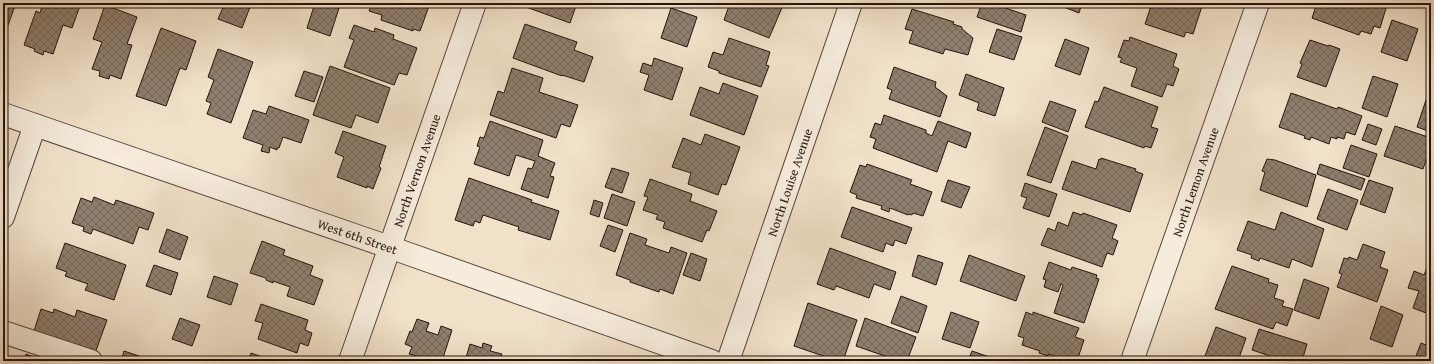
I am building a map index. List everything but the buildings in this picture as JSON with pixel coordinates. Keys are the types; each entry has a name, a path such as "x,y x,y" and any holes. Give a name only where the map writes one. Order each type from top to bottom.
{"street":[{"name":"North Vernon Avenue","path":"350,361 475,3"},
{"name":"North Louise Avenue","path":"728,361 851,3"},
{"name":"North Lemon Avenue","path":"1132,361 1258,3"},
{"name":"West 6th Street","path":"3,114 389,247 712,361"},
{"path":"3,217 36,125"},
{"path":"3,332 91,361"}]}
